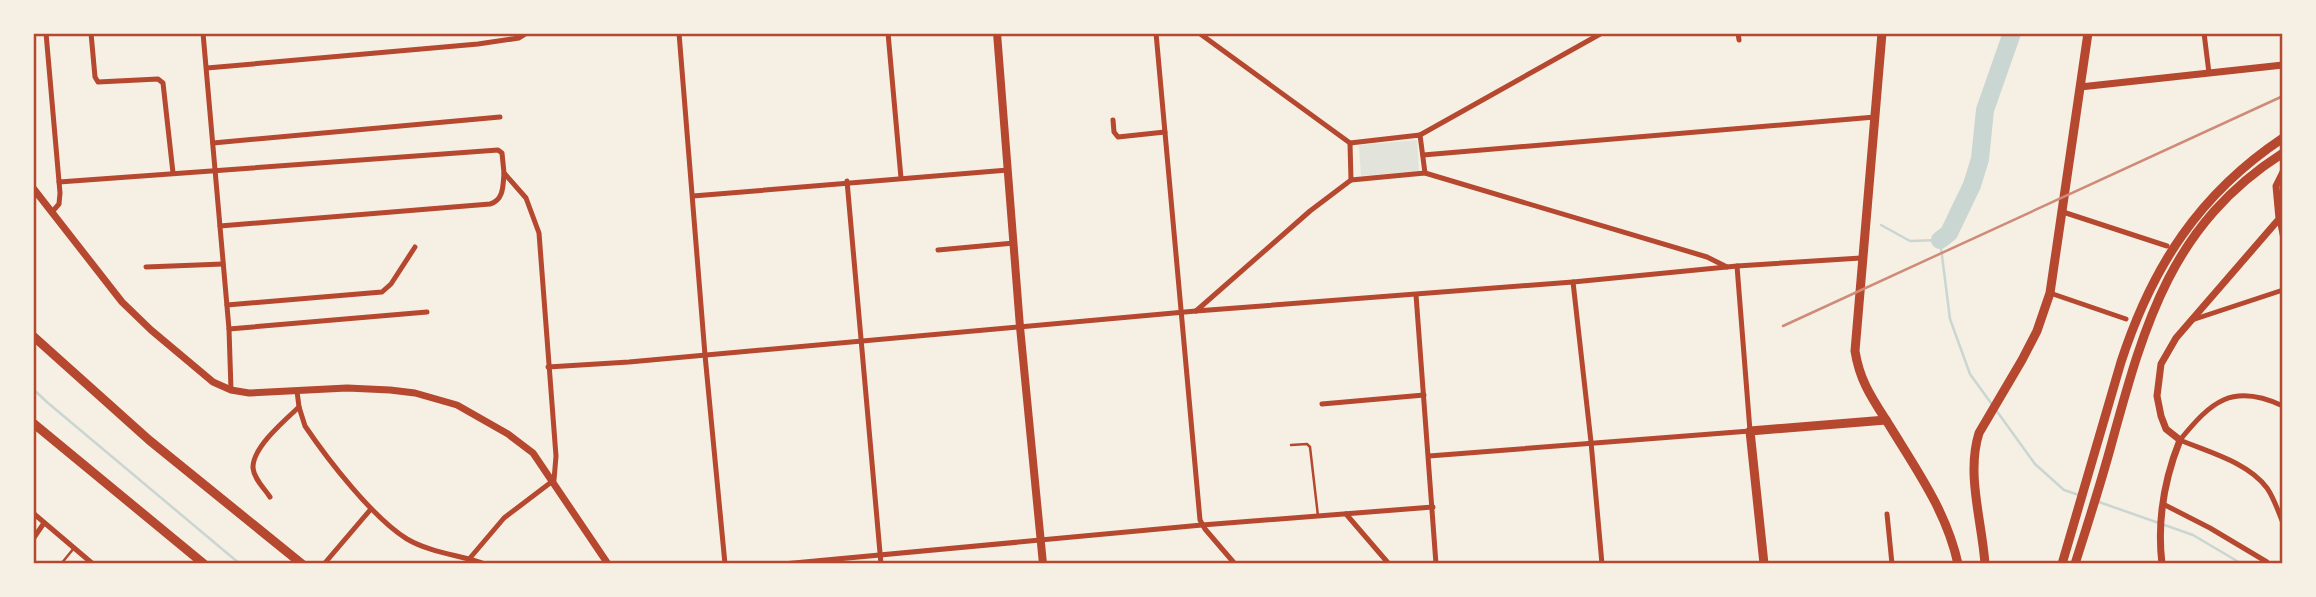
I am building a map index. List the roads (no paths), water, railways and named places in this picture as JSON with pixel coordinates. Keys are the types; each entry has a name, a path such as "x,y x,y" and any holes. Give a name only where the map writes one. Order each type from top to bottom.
{"main road":[{"path":"997,33 1020,327 1043,564"},
{"path":"1882,33 1855,351 1862,383 1928,487 1954,544 1958,564"},
{"path":"1985,564 1974,460 1979,433 2037,331 2050,293 2088,33"},
{"path":"2062,564 2127,341 2151,285 2171,250 2201,209 2223,185 2283,138"},
{"path":"2075,564 2098,494 2139,347 2165,281 2214,211 2241,184 2283,153"},
{"path":"33,336 149,440 302,564"},
{"path":"1862,422 1873,401"},
{"path":"1764,564 1750,431 1886,420"},
{"path":"33,423 204,564"}],"street":[{"path":"46,33 59,182 59,204 52,212"},
{"path":"91,33 95,77 98,82 158,79 163,82 173,173"},
{"path":"204,33 229,329 231,390"},
{"path":"207,68 499,42 519,38 527,33"},
{"path":"679,33 725,564"},
{"path":"888,33 901,178"},
{"path":"1156,33 1180,313 1202,525 1235,564"},
{"path":"1199,33 1350,143 1420,135 1602,33"},
{"path":"2204,33 2209,74"},
{"path":"2080,87 2283,65"},
{"path":"213,144 500,117"},
{"path":"1423,155 1875,117"},
{"path":"1113,120 1114,132 1118,137 1165,132"},
{"path":"1420,135 1424,173"},
{"path":"1350,143 1351,180"},
{"path":"59,182 488,149 502,153 504,173 500,198 490,204 220,226"},
{"path":"693,195 1008,170"},
{"path":"504,173 526,198 539,233 555,440 554,480"},
{"path":"1196,311 1310,211 1351,180 1424,173 1707,257 1727,267"},
{"path":"2283,173 2276,186 2283,239"},
{"path":"847,181 881,564"},
{"path":"33,188 114,293 139,319 213,382 231,390 249,393 347,388 390,390 439,399 477,415 523,443 533,453 554,480 608,564"},
{"path":"2063,212 2167,246"},
{"path":"2279,219 2168,349 2157,380 2157,396 2166,429 2180,440 2253,474 2267,488 2283,523"},
{"path":"938,250 1014,243"},
{"path":"227,304 382,292 391,285 415,247"},
{"path":"548,367 1737,266 1861,258"},
{"path":"146,267 223,264"},
{"path":"1429,456 1750,431 1737,266"},
{"path":"1573,282 1602,564"},
{"path":"2195,319 2283,290"},
{"path":"2050,293 2126,319"},
{"path":"1416,295 1436,564"},
{"path":"229,329 427,312"},
{"path":"297,391 305,426 386,524 428,548 485,564"},
{"path":"1322,404 1424,395"},
{"path":"2162,564 2159,534 2161,514 2171,466 2180,440 2209,407 2221,400 2237,396 2255,396 2283,406"},
{"path":"270,497 257,479 253,467 256,456 276,429 299,407"},
{"path":"470,558 504,519 554,480"},
{"path":"2163,504 2267,562"},
{"path":"783,564 1202,525 1433,507"},
{"path":"324,564 372,509"},
{"path":"33,513 93,564"},
{"path":"1346,514 1389,564"},
{"path":"1887,514 1892,564"},
{"path":"33,539 44,523"}],"lane":[{"path":"1291,445 1307,444 1310,447 1318,516"},
{"path":"61,564 74,548"}],"waterway":[{"path":"1940,240 1949,233 1972,185 1980,159 1985,110 2012,33"},
{"path":"1881,225 1910,241 1940,240 1950,319 1970,374 2035,464 2064,490 2079,495"},
{"path":"33,389 240,564"},
{"path":"2099,502 2193,535 2242,564"}],"railway":[{"path":"1783,326 2283,96"}]}
